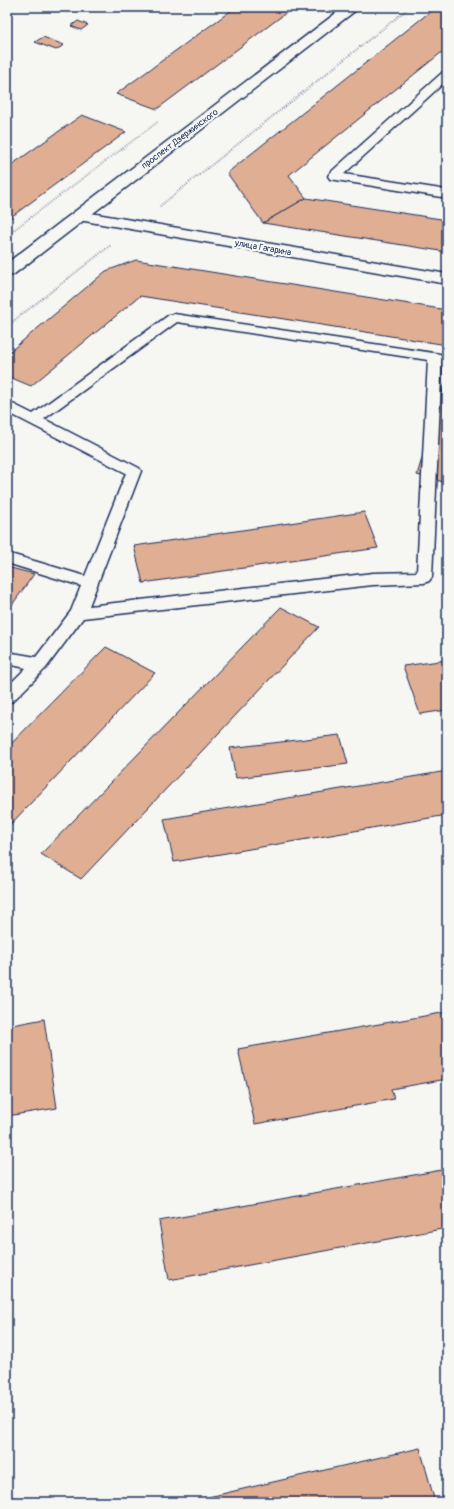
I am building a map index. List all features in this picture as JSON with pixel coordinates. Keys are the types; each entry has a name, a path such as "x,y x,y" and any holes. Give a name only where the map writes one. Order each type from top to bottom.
{"main road":[{"name":"проспект Дзержинского","path":"7,271 353,7"},
{"name":"улица Гагарина","path":"79,216 447,279"}],"lane":[{"path":"447,74 334,176 447,194"},
{"path":"34,420 174,318 435,357 424,578 373,579 78,613"},
{"path":"7,696 40,664 78,613 134,471 34,420 11,413"},
{"path":"7,558 90,583"},
{"path":"7,658 40,664"}],"path":[{"path":"7,326 410,7"}],"building":[{"path":"59,7 79,7 67,12"},
{"path":"236,7 294,7 157,109 116,94"},
{"path":"436,7 447,7 447,48 289,175 306,198 263,223 227,173"},
{"path":"78,21 88,25 81,30 71,26"},
{"path":"43,37 64,45 56,50 35,42"},
{"path":"82,115 126,132 7,220 7,168"},
{"path":"306,198 447,220 447,252 263,223"},
{"path":"136,260 447,310 447,345 140,296 31,386 7,376 7,354 106,271"},
{"path":"447,376 447,483 417,475"},
{"path":"364,512 378,548 143,583 134,546"},
{"path":"7,567 34,574 7,612"},
{"path":"281,607 319,627 81,879 41,854"},
{"path":"106,647 155,673 7,828 7,748"},
{"path":"447,660 447,710 420,714 403,666"},
{"path":"340,735 348,764 236,778 230,748"},
{"path":"447,771 447,815 174,862 164,819"},
{"path":"447,1012 447,1079 391,1089 394,1099 255,1124 238,1049"},
{"path":"44,1019 57,1108 7,1116 7,1026"},
{"path":"447,1169 447,1228 169,1280 159,1221"},
{"path":"420,1448 435,1502 187,1502"}]}
